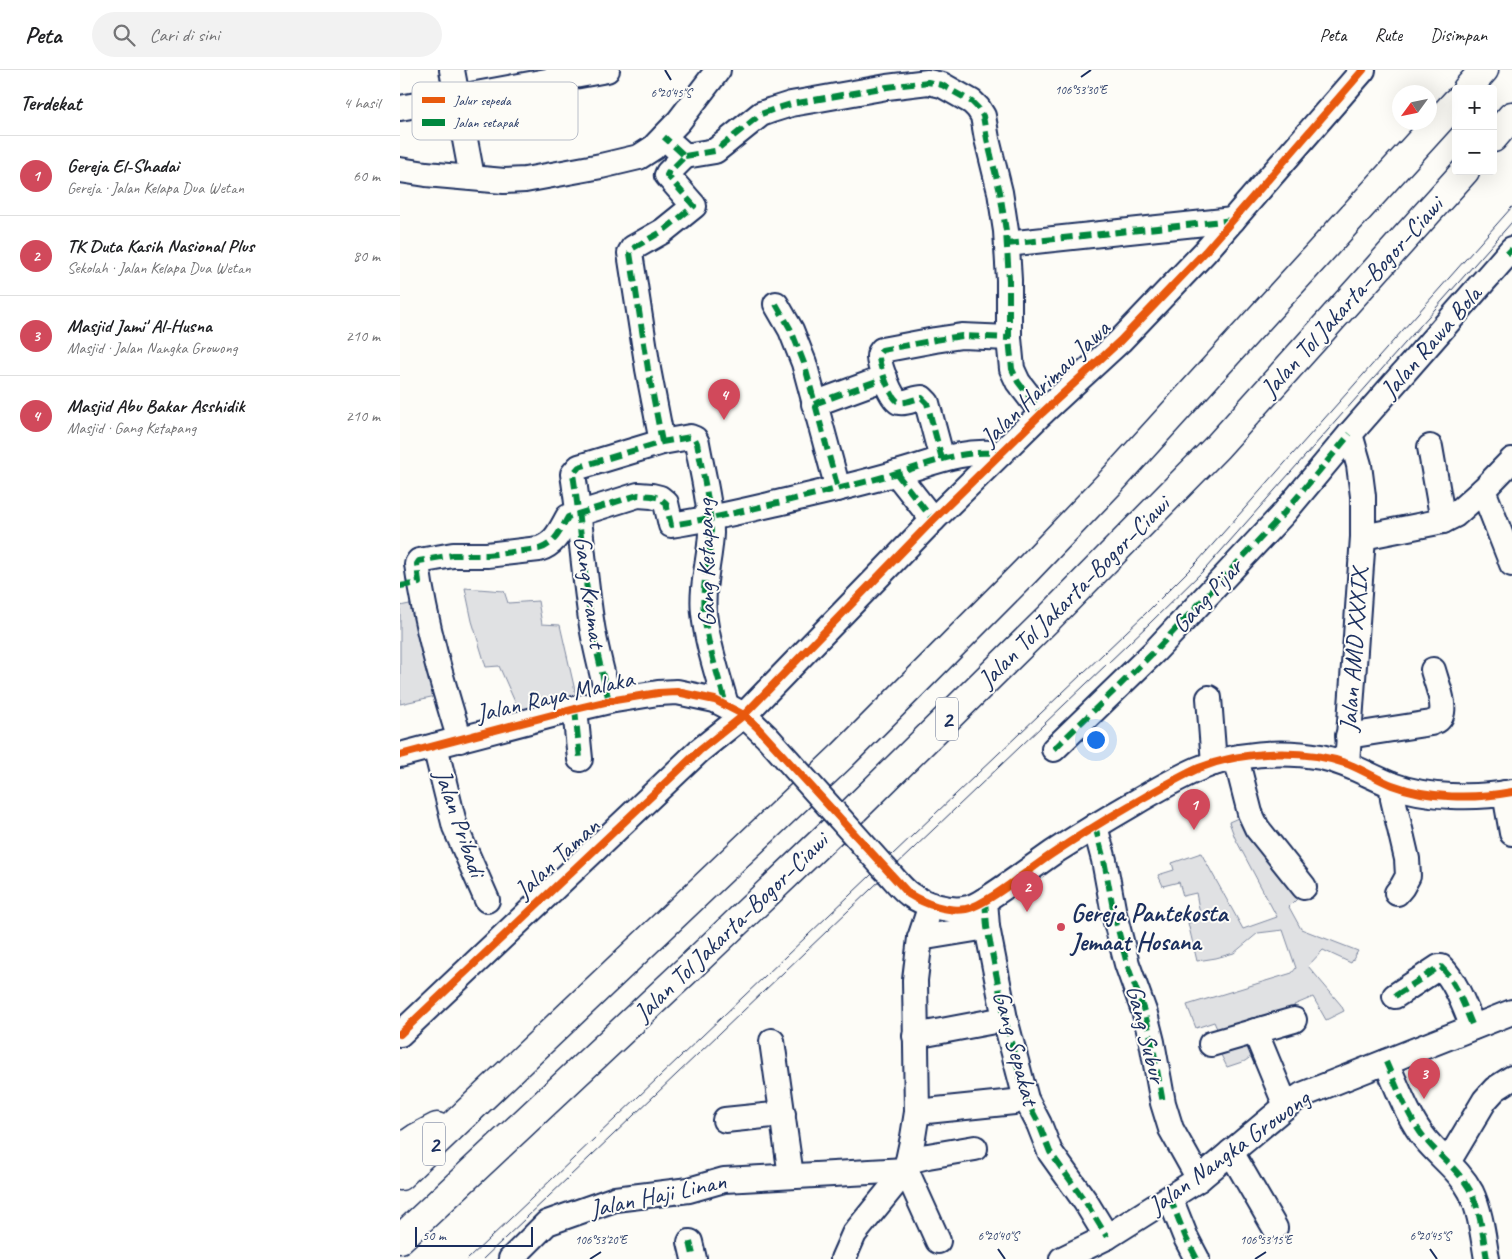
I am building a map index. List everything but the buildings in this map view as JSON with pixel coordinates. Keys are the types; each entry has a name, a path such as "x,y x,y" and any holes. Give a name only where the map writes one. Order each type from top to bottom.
{"highway":[{"path":"1471,85 1484,70"},
{"name":"Jalan Tol Jakarta–Bogor–Ciawi","path":"400,1176 844,755 1026,571 1110,483 1287,290 1452,106"},
{"path":"1497,133 1512,116"},
{"name":"Jalan Tol Jakarta–Bogor–Ciawi","path":"400,1239 836,827 1049,618 1217,447 1461,175"},
{"path":"400,1148 467,1112"}],"street":[{"path":"543,82 607,70"},
{"path":"400,170 504,181 525,180 639,157 653,148 664,137 718,70"},
{"name":"Jalan Harimau Jawa","path":"735,710 1042,413 1120,341 1192,266 1363,70"},
{"path":"662,442 648,368 630,252 633,248 663,231 694,207 667,175 668,173 685,156 716,151 761,114 781,107 814,100 928,82 942,85 972,102 983,116 1000,192 1007,244 1009,338 1012,368 1018,382 1042,413"},
{"path":"664,137 685,156"},
{"path":"465,140 472,177"},
{"path":"1007,244 1233,220"},
{"name":"Jalan Rawa Bola","path":"1350,434 1510,253"},
{"path":"776,304 791,330 804,363 838,488"},
{"path":"942,459 927,403 922,398 897,402 892,396 878,356 882,350 962,336 1009,338"},
{"path":"814,404 885,378"},
{"name":"Jalan AMD XXXIX","path":"1347,764 1363,537 1362,478 1350,434"},
{"name":"Gang Pijar","path":"1054,749 1162,644 1284,513 1350,434"},
{"name":"Gang Ketapang","path":"579,513 573,474 579,467 662,442 690,437 697,443 710,520 710,550 703,592 703,612 707,639 735,710"},
{"path":"1430,447 1442,521"},
{"path":"460,740 410,584 419,561 453,554 487,555 547,547 560,533 568,518 638,495 660,498 666,504 671,525 710,520 896,474 942,459 986,451 1000,454"},
{"name":"Jalan AMD XXXIX","path":"1363,537 1442,521 1455,515 1512,460"},
{"path":"896,474 933,520"},
{"path":"1483,490 1512,564"},
{"name":"Gang Kramat","path":"579,513 583,564 592,628 609,701"},
{"path":"1348,736 1431,723 1438,720 1442,715 1442,701 1433,670"},
{"name":"Jalan Raya Malaka","path":"400,755 609,701 658,693 677,692 714,700 735,710 768,738 909,894 931,905 951,909 966,909 985,900 1096,826 1177,779 1225,760 1289,753 1347,764 1392,785 1414,791 1450,796 1509,793"},
{"path":"1209,698 1225,760 1257,828 1304,887"},
{"path":"576,709 580,759"},
{"name":"Jalan Taman","path":"400,1034 699,751 735,710"},
{"name":"Jalan Pribadi","path":"434,746 455,827 487,900"},
{"path":"1392,785 1393,800 1405,850 1408,876 1397,893"},
{"path":"1509,793 1512,833"},
{"name":"Gang Subur","path":"1096,826 1114,914 1127,964 1145,1014 1152,1042 1163,1103 1172,1129 1199,1179"},
{"name":"Gang Sepakat","path":"985,900 987,927 1005,1019 1027,1103 1039,1124 1050,1152 1085,1201 1107,1237"},
{"path":"931,905 920,938 915,980 916,1112 907,1166 938,1241"},
{"path":"920,938 987,927"},
{"path":"1394,996 1441,967 1446,972 1459,996 1473,1027"},
{"name":"Jalan Nangka Growong","path":"1062,1259 1107,1237 1199,1179 1286,1106 1315,1089 1512,1012"},
{"path":"914,1036 1005,1019"},
{"path":"1211,1044 1294,1020"},
{"path":"1255,1031 1286,1106"},
{"path":"772,1041 791,1176"},
{"path":"1386,1062 1418,1129 1427,1142 1463,1180 1475,1201 1487,1259"},
{"path":"1448,1162 1485,1100 1495,1089 1512,1078"},
{"path":"916,1112 1014,1102"},
{"path":"725,1120 783,1114"},
{"path":"843,1259 854,1234 907,1166 928,1156 975,1148"},
{"path":"1231,1152 1275,1228"},
{"name":"Jalan Haji Linan","path":"511,1259 548,1223 615,1199 689,1190 724,1180 907,1166"},
{"path":"1170,1198 1186,1238 1197,1259"}],"shaded area":[{"path":"465,588 504,591 508,603 538,601 542,624 560,625 576,695 519,711 499,666 486,667 472,621"},
{"path":"419,602 440,695 400,704 400,606"},
{"path":"1247,814 1304,892 1289,907 1301,929 1358,951 1351,963 1323,950 1308,966 1344,1011 1326,1020 1313,997 1294,1005 1303,1025 1264,1038 1256,1053 1245,1061 1227,1067 1217,1047 1223,1042 1214,1022 1196,1028 1187,1005 1292,973 1296,968 1283,930 1258,933 1234,953 1197,961 1188,923 1201,919 1196,893 1183,896 1179,882 1163,886 1158,875 1174,870 1172,863 1201,853 1243,929 1277,917 1235,838 1229,822"}],"tram line":[{"path":"468,1259 1146,613 1198,561 1512,207"},
{"path":"483,1259 1206,568 1512,222"}],"marked path":[{"path":"685,156 715,151 761,114 791,104 887,87 928,82 942,85 972,102 983,116 1000,192 1006,231 1009,280 1009,338 1012,369 1018,382 1042,413"},
{"path":"662,442 648,369 630,253 633,248 663,231 694,206 667,175 685,156 664,137"},
{"path":"1007,244 1233,220"},
{"path":"1507,254 1512,249"},
{"path":"776,304 791,330 804,363 838,489"},
{"path":"942,459 927,403 922,398 905,402 896,400 883,374 879,357 880,353 882,350 962,336 1009,338"},
{"path":"814,404 885,378"},
{"path":"1054,749 1155,651 1284,513 1350,434"},
{"path":"609,701 592,626 573,474 579,467 662,442 690,437 695,439 697,443 711,522 703,603 705,625 726,705"},
{"path":"400,586 419,583 417,564 419,561 453,555 487,555 539,549 545,547 553,540 568,517 638,495 660,498 666,503 671,525 729,514 842,488 960,455 973,453 1000,454"},
{"path":"896,473 933,520"},
{"path":"575,709 580,759"},
{"path":"1095,826 1127,964 1145,1014 1152,1042 1163,1103"},
{"path":"985,900 987,927 1005,1019 1026,1099 1039,1124 1050,1152 1085,1201 1107,1237"},
{"path":"1395,996 1441,967 1456,987 1473,1027"},
{"path":"1386,1062 1414,1122 1426,1140 1467,1184 1479,1217 1487,1259"},
{"path":"1170,1198 1186,1238 1197,1259"},
{"path":"690,1242 694,1259"}],"cycle path":[{"path":"400,1034 699,751 744,715 933,520 1042,413 1120,341 1205,252 1363,70"},
{"path":"400,755 609,701 658,693 677,692 715,700 744,715 757,727 909,894 936,906 959,910 985,901 1080,835 1172,781 1199,768 1234,758 1273,754 1312,755 1354,766 1392,785 1421,793 1467,797 1512,792"}],"place":[{"name":"Masjid Abu Bakar Asshidik","path":"724,420"},
{"name":"Gereja El-Shadai","path":"1194,830"},
{"name":"TK Duta Kasih Nasional Plus","path":"1027,912"},
{"name":"Gereja Pantekosta Jemaat Hosana","path":"1061,927"},
{"name":"Masjid Jami' Al-Husna","path":"1424,1099"}]}
